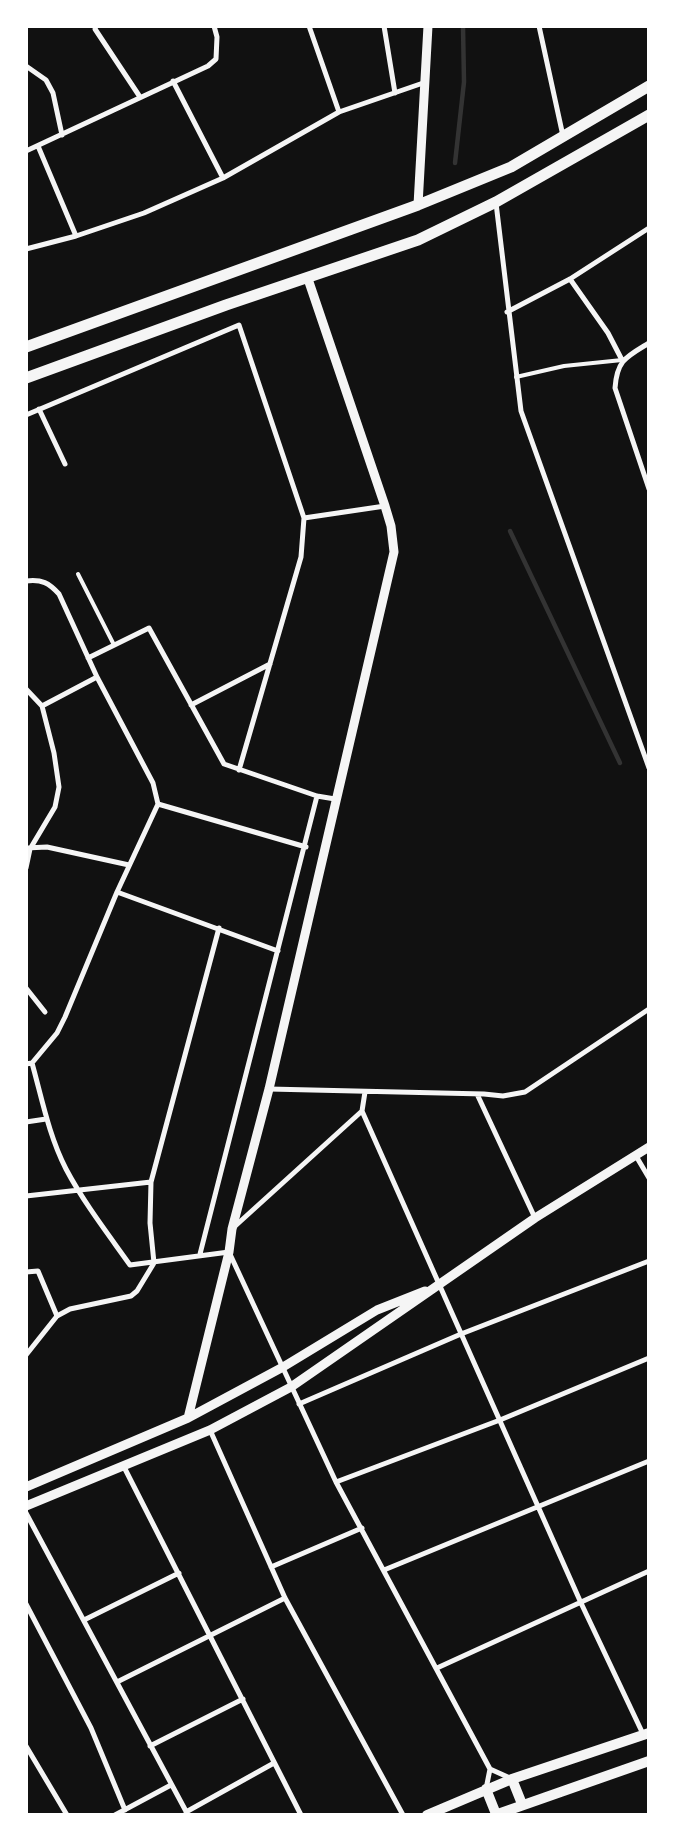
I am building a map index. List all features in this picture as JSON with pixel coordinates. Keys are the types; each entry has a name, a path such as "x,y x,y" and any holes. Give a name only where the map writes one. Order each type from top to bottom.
{"main road":[{"path":"26,347 418,205 512,167 649,86"},
{"path":"26,378 226,305 308,279 418,240 496,202 647,118"},
{"path":"427,1815 512,1779 646,1734"},
{"path":"486,1789 496,1815 522,1804 649,1761"},
{"path":"512,1779 522,1804"}],"street":[{"path":"96,26 95,29 140,97"},
{"path":"26,151 208,66 216,59 217,37 214,26"},
{"path":"309,26 339,112"},
{"path":"384,26 395,92"},
{"path":"418,205 427,81 428,26"},
{"path":"539,26 563,138"},
{"path":"26,66 46,80 53,94 62,135"},
{"path":"173,81 224,178"},
{"path":"26,249 76,236 144,213 224,178 339,112 427,81"},
{"path":"38,146 76,236"},
{"path":"496,202 507,312 521,411 649,768"},
{"path":"507,312 570,279 649,228"},
{"path":"188,1418 229,1252 232,1229 269,1089 394,552 386,506 308,279"},
{"path":"570,279 608,333 622,360"},
{"path":"26,415 239,325 304,518 302,557 239,770"},
{"path":"649,343 622,360 616,372 615,388 647,477 649,489"},
{"path":"39,410 65,464"},
{"path":"304,518 386,506"},
{"path":"26,581 38,580 50,584 59,594 97,677 153,783 158,804 153,818 129,864 61,1025 29,1064 46,1119 66,1168 130,1265 154,1263 200,1254 229,1252"},
{"path":"88,658 149,628 224,764 317,796 335,799"},
{"path":"191,705 270,664"},
{"path":"42,706 97,677"},
{"path":"26,689 42,706 54,753 58,787 54,807 28,848 26,868"},
{"path":"200,1254 306,847 317,796"},
{"path":"158,804 306,847"},
{"path":"28,848 47,847 129,864"},
{"path":"117,892 278,951"},
{"path":"26,1354 57,1316 70,1309 130,1296 137,1291 154,1263 150,1222 151,1182 219,928"},
{"path":"26,988 45,1012"},
{"path":"269,1089 503,1096 524,1092 649,1009"},
{"path":"365,1092 362,1111 441,1284 461,1334 581,1603 646,1734"},
{"path":"477,1094 535,1218"},
{"path":"232,1229 362,1111"},
{"path":"26,1122 46,1119"},
{"path":"26,1506 210,1430 291,1387 535,1218 649,1147"},
{"path":"636,1156 649,1178"},
{"path":"26,1196 151,1182"},
{"path":"229,1252 336,1482 438,1668 490,1769 512,1779"},
{"path":"299,1404 461,1334 649,1260"},
{"path":"26,1272 38,1271 57,1316"},
{"path":"26,1487 188,1418 283,1366 377,1310 441,1284"},
{"path":"336,1482 500,1420 649,1358"},
{"path":"210,1430 284,1598 403,1815"},
{"path":"384,1570 649,1461"},
{"path":"123,1465 301,1815"},
{"path":"26,1513 187,1813 274,1763"},
{"path":"272,1568 362,1528"},
{"path":"438,1668 649,1571"},
{"path":"84,1620 179,1573"},
{"path":"116,1682 284,1598"},
{"path":"26,1604 92,1728 125,1810"},
{"path":"150,1746 243,1699"},
{"path":"26,1746 68,1815"},
{"path":"486,1789 490,1769"},
{"path":"115,1815 172,1785"},
{"path":"520,1815 522,1804"}],"lane":[{"path":"516,377 564,366 622,360"},
{"path":"78,574 114,645"}],"waterway":[{"path":"455,163 464,82 463,26"},
{"path":"510,531 620,763"}]}
